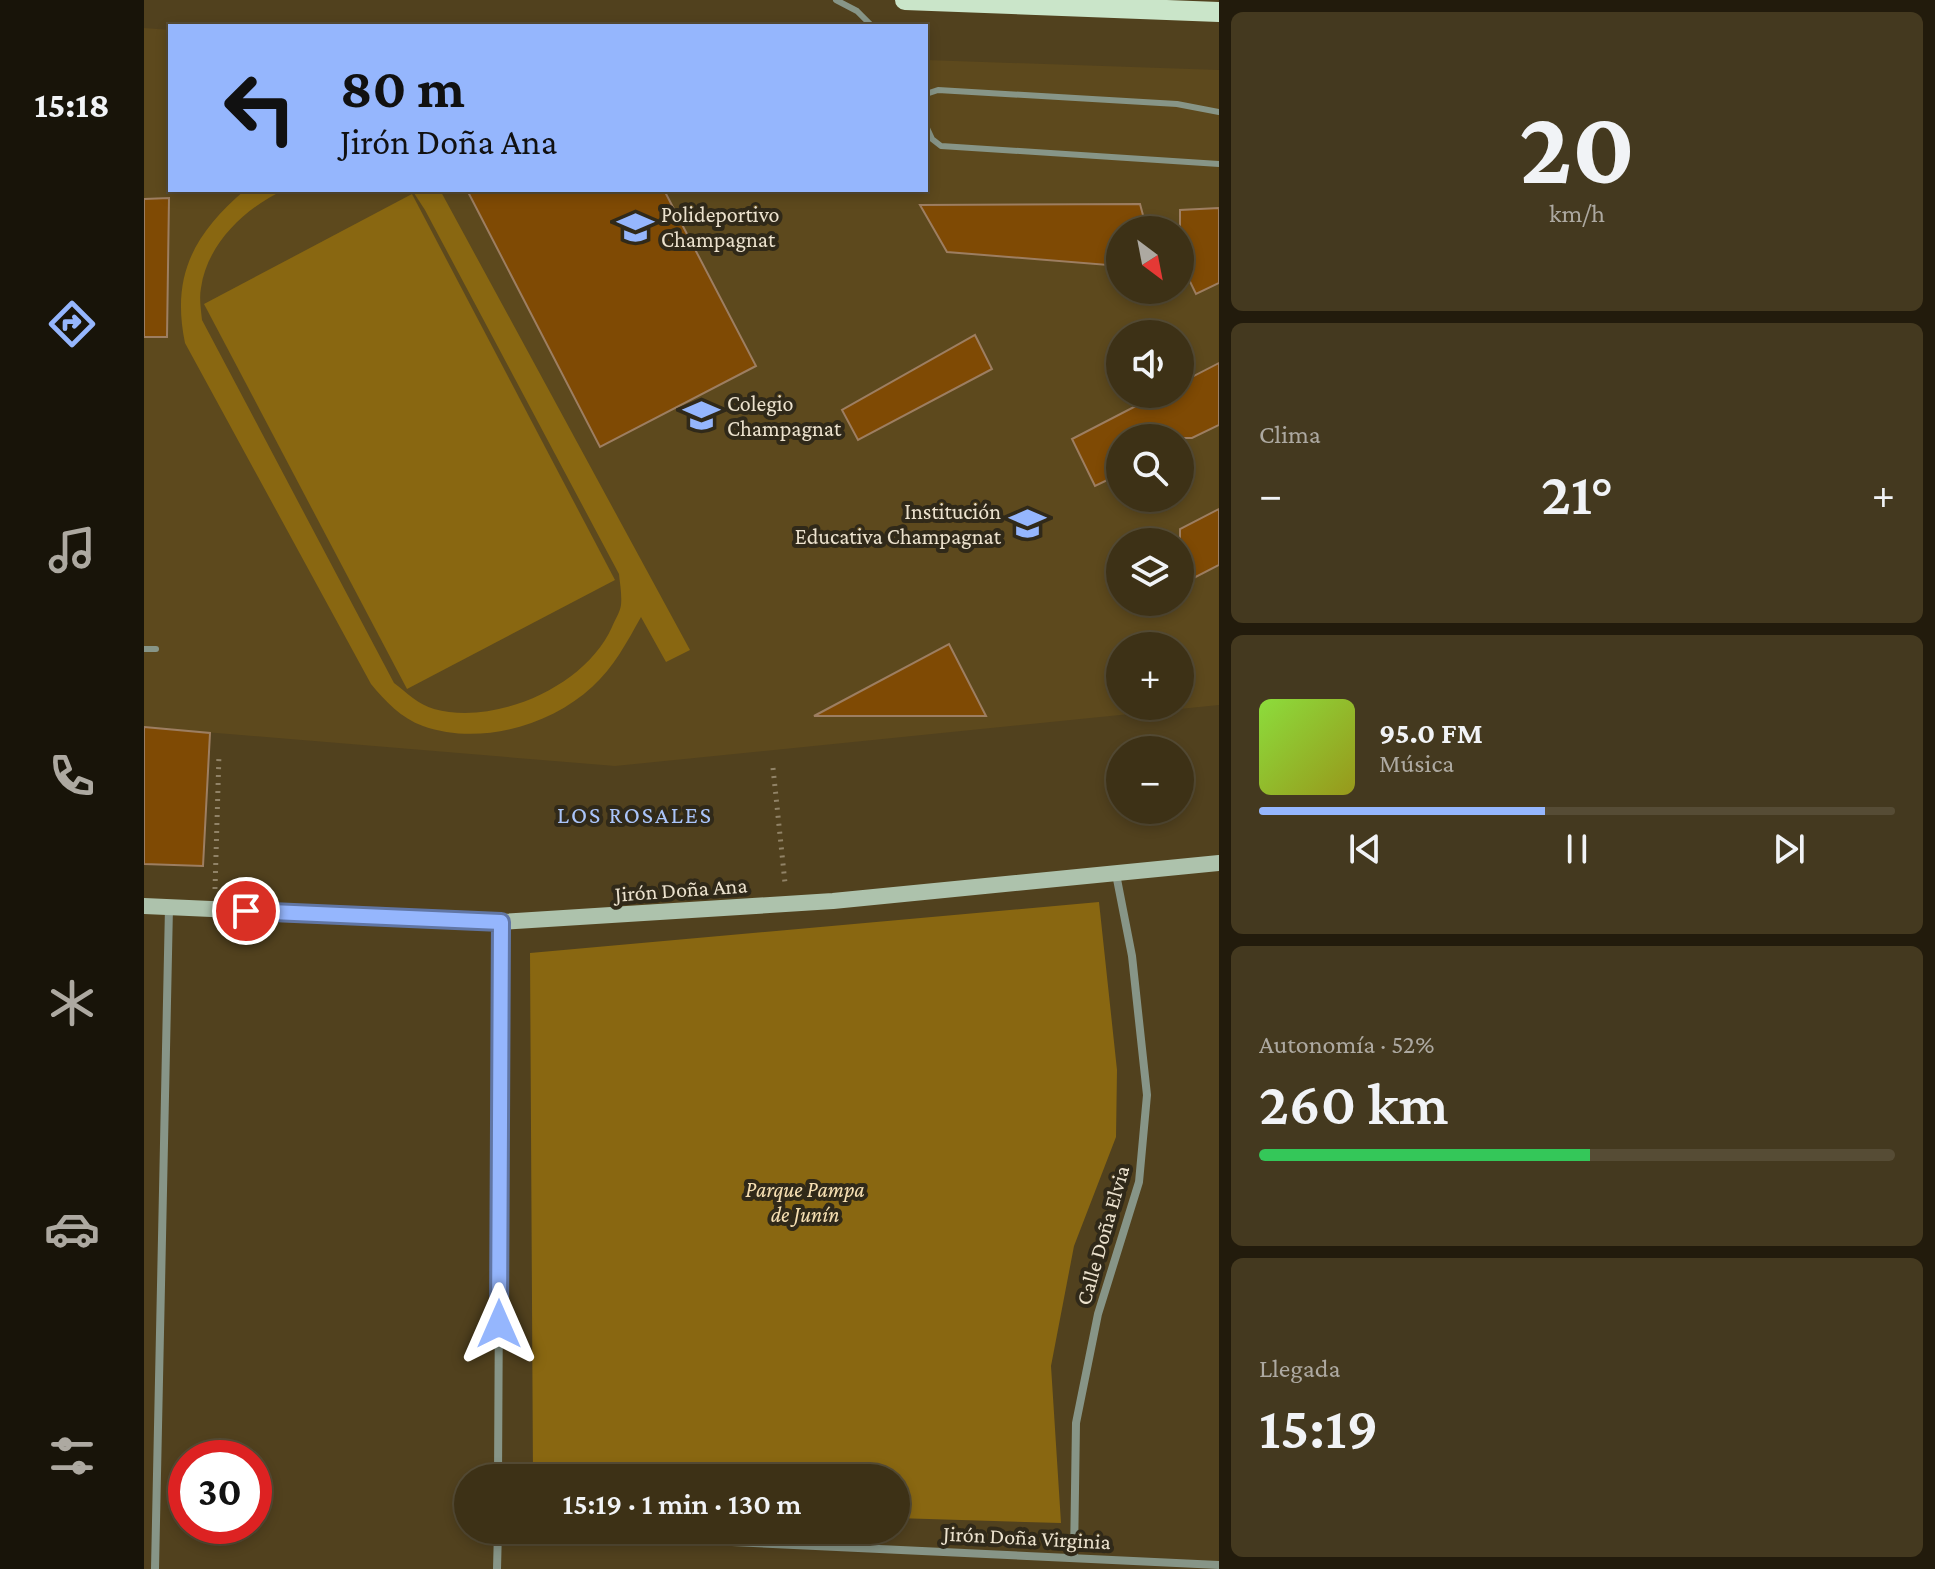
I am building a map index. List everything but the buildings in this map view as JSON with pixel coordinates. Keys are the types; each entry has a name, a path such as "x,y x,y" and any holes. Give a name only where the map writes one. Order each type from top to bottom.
{"main road":[{"path":"905,0 1219,12"}],"street":[{"name":"Jirón Doña Ana","path":"144,906 501,922 787,904 1219,863"},
{"name":"Calle Doña Elvia","path":"1074,1557 1074,1463 1080,1397 1098,1314 1139,1182 1146,1119 1147,1095 1134,971 1116,874"},
{"path":"155,1569 169,907"},
{"path":"498,1464 501,922"},
{"path":"497,1569 498,1544"},
{"name":"Jirón Doña Virginia","path":"797,1544 1219,1565"}],"lane":[{"path":"836,0 857,11 870,24"},
{"path":"928,93 938,90 1177,104 1219,112"},
{"path":"928,130 932,139 941,146 1219,164"},
{"path":"144,649 156,649"}],"path":[{"path":"214,909 219,754"},
{"path":"773,768 787,904"}],"shaded area":[{"name":"Colegio Champagnat","path":"144,28 168,30 168,192 928,192 928,60 1219,70 1219,705 1194,708 1194,632 1106,632 1106,716 615,766 144,727"}],"green space":[{"path":"243,192 280,192 242,217 220,242 211,257 201,288 202,320 394,683 434,709 458,713 484,712 511,706 561,683 582,667 612,627 621,601 619,574 413,192 441,192 690,650 666,662 641,617 607,671 575,701 535,722 490,733 445,732 423,726 401,714 382,697 371,684 185,343 181,319 184,276 200,240 227,206"},
{"path":"412,194 615,580 407,689 204,304"},
{"name":"Parque Pampa de Junín","path":"1099,902 1117,1070 1116,1137 1074,1246 1051,1366 1061,1523 910,1518 910,1464 533,1464 530,953"}],"place":[{"name":"Polideportivo Champagnat","path":"635,227"},
{"name":"Colegio Champagnat","path":"701,416"},
{"name":"Institución Educativa Champagnat","path":"1027,524"}],"district":[{"name":"LOS ROSALES","path":"635,815"}],"route":[{"path":"246,911 501,922 499,1324"}]}
